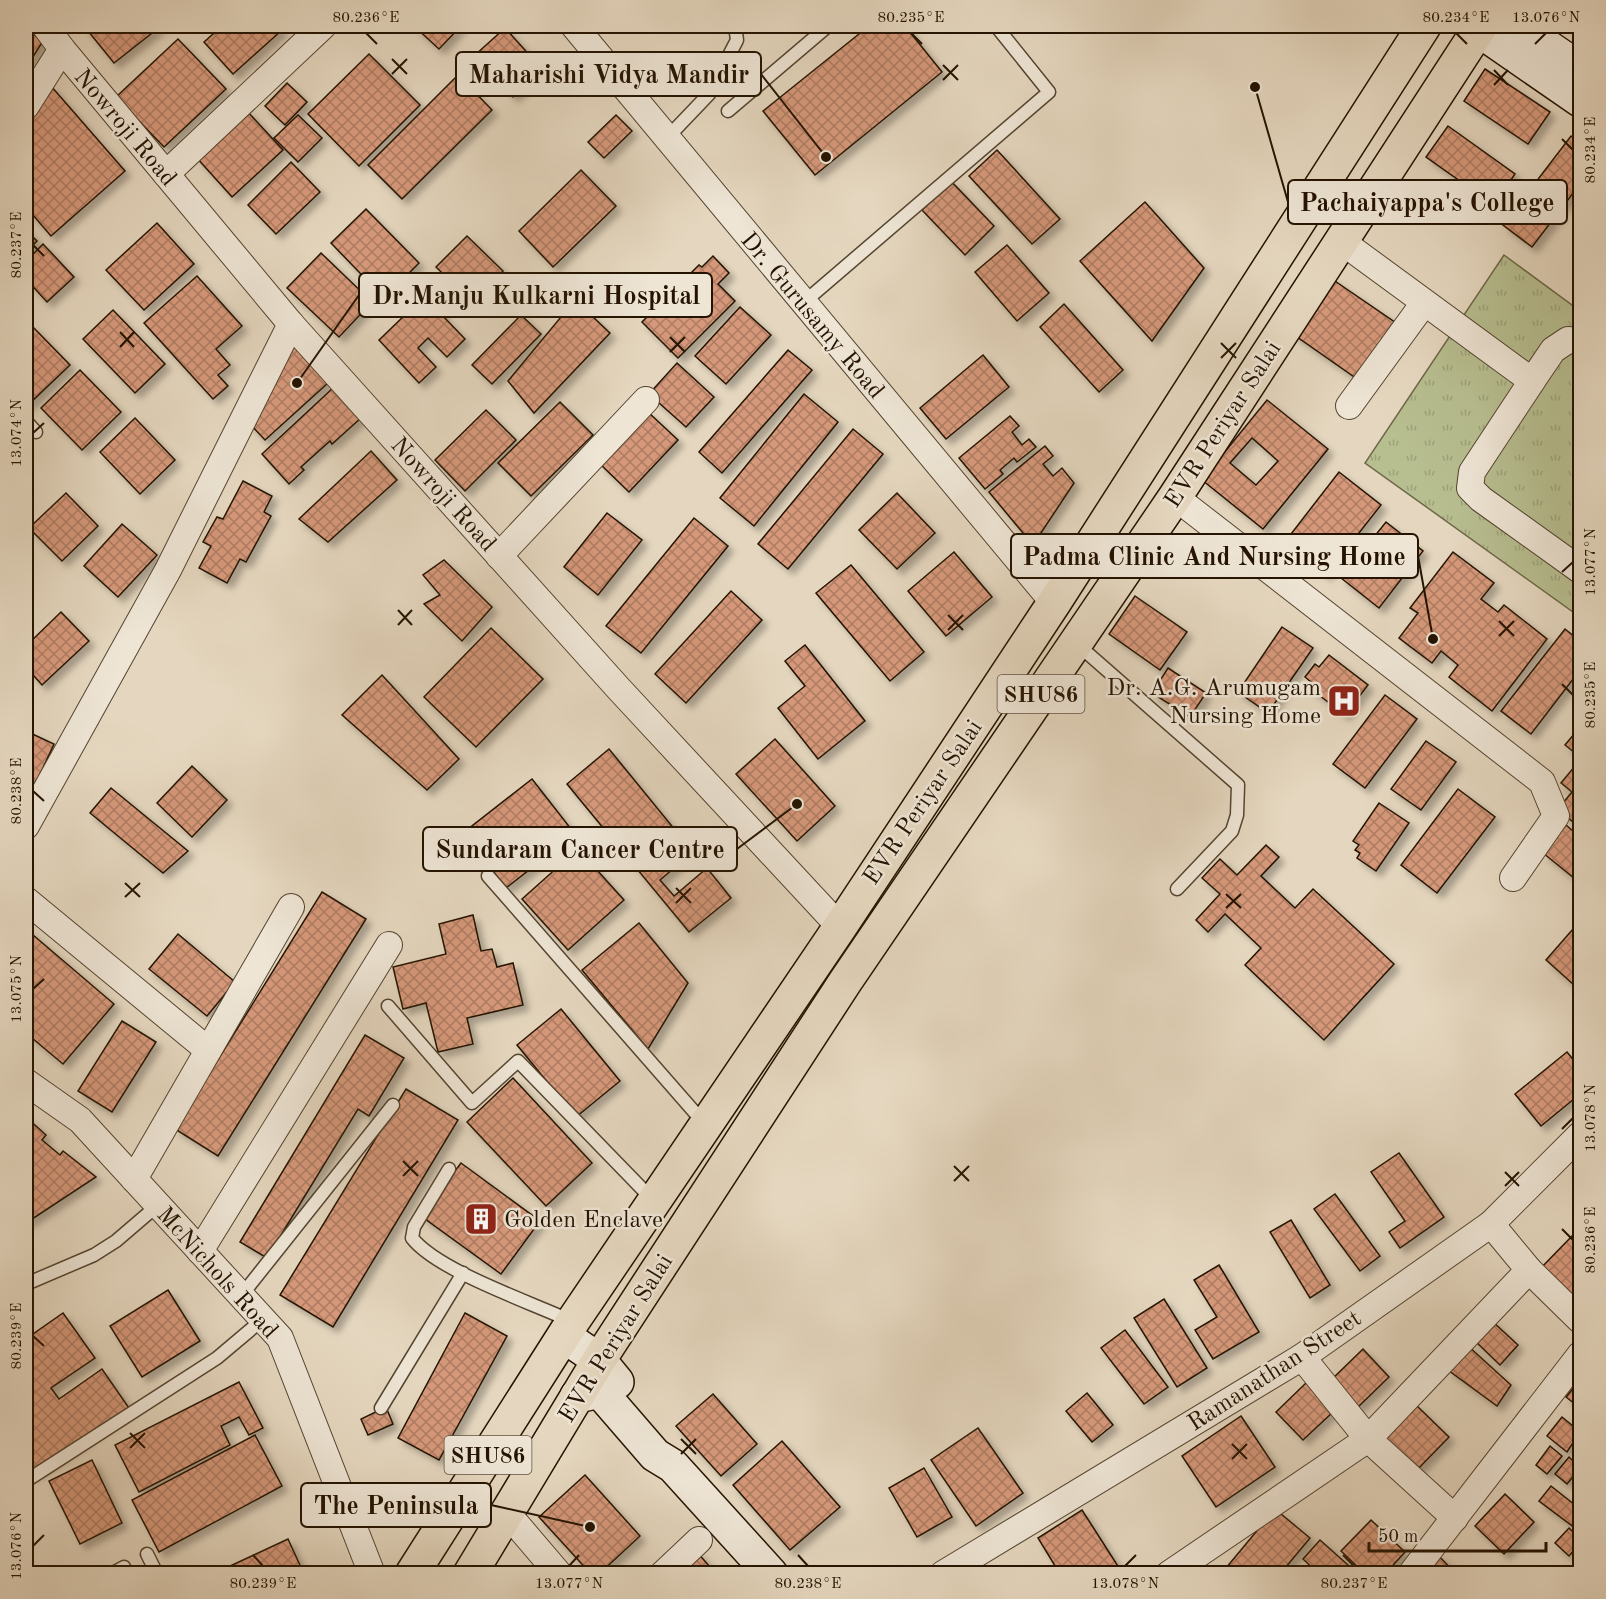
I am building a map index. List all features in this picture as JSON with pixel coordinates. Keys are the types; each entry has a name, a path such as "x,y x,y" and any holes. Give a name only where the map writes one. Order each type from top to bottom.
{"main road":[{"name":"EVR Periyar Salai","path":"412,1574 653,1200 840,927 1054,603 1424,26"},
{"name":"EVR Periyar Salai","path":"470,1574 599,1360 845,982 1175,497 1478,27"}],"street":[{"name":"Nowroji Road","path":"45,26 291,324 627,698 840,927"},
{"path":"165,174 323,26"},
{"name":"Dr. Gurusamy Road","path":"573,26 1054,603"},
{"path":"1517,26 1581,69"},
{"path":"1478,27 1581,100"},
{"path":"26,106 62,49"},
{"path":"1341,241 1532,381"},
{"path":"1349,406 1424,303"},
{"path":"26,826 168,570 291,324"},
{"path":"1581,341 1568,340 1553,350 1472,472 1470,488 1481,500 1581,570"},
{"path":"499,556 646,399"},
{"path":"1175,497 1542,782 1556,816 1513,878"},
{"path":"26,900 208,1050"},
{"path":"134,1179 291,907"},
{"path":"200,1251 389,945"},
{"name":"McNichols Road","path":"26,1082 80,1120 280,1338 372,1574"},
{"name":"Ramanathan Street","path":"943,1574 1302,1357 1491,1224 1581,1135"},
{"path":"1491,1224 1529,1270 1581,1320"},
{"path":"1169,1574 1368,1439 1529,1270"},
{"path":"568,1329 599,1360 667,1446 673,1466"},
{"path":"1410,1574 1581,1355"},
{"path":"1302,1357 1368,1439 1455,1518"},
{"path":"577,1396 596,1392 604,1396 655,1455 673,1466 771,1574"},
{"path":"507,1513 559,1574"},
{"path":"663,1574 699,1540"}],"lane":[{"path":"667,138 709,94 737,40 735,26"},
{"path":"728,111 828,26"},
{"path":"802,303 1048,92 996,26"},
{"path":"26,421 36,432"},
{"path":"1076,643 1238,785 1237,814 1232,831 1177,889"},
{"path":"488,876 706,1125"},
{"path":"388,1006 472,1103 518,1061 653,1200"},
{"path":"241,1296 393,1105"},
{"path":"449,1169 414,1227 412,1238 429,1256 568,1329"},
{"path":"26,1284 94,1255 116,1241 158,1206"},
{"path":"381,1408 462,1273"},
{"path":"26,1481 217,1358 262,1320"},
{"path":"147,1554 157,1574"},
{"path":"111,1574 124,1568 126,1574"}],"green space":[{"path":"1504,255 1580,311 1580,617 1365,463"}],"building":[{"path":"84,26 161,26 114,63"},
{"path":"222,26 278,26 282,30 233,74 204,42"},
{"path":"414,26 461,26 439,49"},
{"path":"869,26 905,26 942,72 815,175 763,111"},
{"path":"505,28 543,70 513,97 475,55"},
{"path":"26,29 43,41 26,68"},
{"path":"178,39 226,89 164,147 116,97"},
{"path":"369,54 420,105 359,166 308,114"},
{"path":"1485,69 1550,112 1528,144 1464,101"},
{"path":"458,75 492,110 402,199 368,165"},
{"path":"287,83 307,102 285,125 265,106"},
{"path":"51,86 125,171 51,236 26,207 26,124"},
{"path":"246,110 283,150 232,197 196,157"},
{"path":"298,115 322,138 298,162 274,138"},
{"path":"616,115 632,131 604,158 588,142"},
{"path":"1448,126 1515,174 1494,205 1426,157"},
{"path":"1571,136 1580,143 1580,184 1532,247 1503,225"},
{"path":"997,150 1060,219 1032,244 969,176"},
{"path":"291,162 320,192 276,234 248,205"},
{"path":"581,170 616,206 553,267 519,231"},
{"path":"951,181 994,226 965,255 922,210"},
{"path":"1145,202 1204,268 1152,341 1080,261"},
{"path":"366,209 419,263 384,298 331,243"},
{"path":"157,223 194,264 144,310 106,270"},
{"path":"26,230 37,241 26,252"},
{"path":"467,236 503,271 473,303 436,267"},
{"path":"43,244 74,277 47,302 26,279 26,261"},
{"path":"1007,245 1049,293 1017,321 975,272"},
{"path":"321,253 372,302 339,337 287,288"},
{"path":"713,256 729,273 718,284 735,301 678,358 642,322 699,265 702,267"},
{"path":"197,276 242,326 216,349 230,365 218,375 228,386 213,399 144,323"},
{"path":"1329,277 1399,325 1360,381 1290,332"},
{"path":"434,287 450,304 440,313 465,339 447,357 428,338 418,348 436,367 419,383 379,340"},
{"path":"575,300 610,333 534,413 508,381"},
{"path":"1064,304 1123,370 1099,392 1040,327"},
{"path":"740,307 771,335 726,384 695,356"},
{"path":"113,310 165,364 135,393 83,339"},
{"path":"521,315 541,334 492,384 472,365"},
{"path":"32,326 70,365 28,405 26,402 26,332"},
{"path":"292,343 328,383 265,440 249,423"},
{"path":"788,350 812,370 722,473 699,452"},
{"path":"983,355 1009,387 946,439 920,408"},
{"path":"677,363 714,397 686,427 649,394"},
{"path":"80,370 121,412 82,450 41,408"},
{"path":"334,387 362,417 332,444 330,441 301,467 304,470 289,484 262,454"},
{"path":"804,394 838,422 754,526 720,498"},
{"path":"1267,400 1328,449 1263,529 1202,480","holes":["1252,438 1278,461 1256,485 1230,463"]},
{"path":"560,402 593,435 531,496 498,463"},
{"path":"486,410 516,440 465,491 435,460"},
{"path":"648,412 678,440 629,492 599,463"},
{"path":"1010,416 1019,426 1012,432 1022,445 1029,439 1036,447 1017,462 1014,458 1000,470 1003,474 985,489 959,458"},
{"path":"135,418 175,460 140,494 100,452"},
{"path":"853,429 883,454 788,569 758,544"},
{"path":"1045,446 1053,456 1043,464 1053,476 1062,468 1074,483 1033,545 989,492"},
{"path":"371,451 397,480 328,542 299,519"},
{"path":"1339,472 1381,505 1326,575 1284,543"},
{"path":"243,481 272,496 264,512 271,516 246,562 240,559 227,583 199,568 211,546 203,542 217,517 223,519"},
{"path":"66,493 98,526 62,561 29,528"},
{"path":"897,493 935,533 897,569 859,530"},
{"path":"607,513 642,540 598,595 564,567"},
{"path":"694,518 728,546 641,653 606,626"},
{"path":"1386,522 1423,551 1379,608 1341,578"},
{"path":"122,524 157,555 118,597 84,566"},
{"path":"954,552 992,597 946,636 908,591"},
{"path":"1453,552 1494,583 1481,599 1498,612 1504,605 1547,639 1492,711 1449,677 1458,665 1441,651 1432,663 1399,638 1418,613 1410,608"},
{"path":"444,560 492,607 462,641 424,604 440,595 423,575"},
{"path":"851,565 924,652 890,681 816,593"},
{"path":"731,591 762,620 686,703 655,674"},
{"path":"1135,596 1187,632 1160,670 1109,634"},
{"path":"61,612 89,641 42,685 26,667 26,646"},
{"path":"1282,627 1313,648 1268,713 1238,692"},
{"path":"491,628 543,679 476,747 424,697"},
{"path":"1565,629 1580,641 1580,670 1531,734 1501,711"},
{"path":"805,645 865,721 818,759 778,708 805,686 785,661"},
{"path":"1329,655 1368,685 1345,715 1307,686 1311,682 1305,677 1315,664 1319,667"},
{"path":"1168,668 1206,693 1190,717 1152,693"},
{"path":"382,675 459,759 427,790 342,715"},
{"path":"1385,695 1417,719 1365,788 1333,764"},
{"path":"1580,727 1580,757 1565,745"},
{"path":"26,731 54,744 26,805"},
{"path":"775,739 835,806 797,841 736,774"},
{"path":"1426,741 1456,762 1421,810 1391,789"},
{"path":"609,749 693,852 660,880 674,896 707,868 731,898 689,932 567,784"},
{"path":"1580,760 1580,828 1558,809 1572,792 1561,783"},
{"path":"192,766 227,800 192,837 157,803"},
{"path":"532,779 575,834 506,888 463,833"},
{"path":"111,788 188,851 163,873 90,813"},
{"path":"1458,789 1495,817 1437,893 1401,865"},
{"path":"1379,803 1409,823 1376,871 1357,858 1360,853 1355,850 1359,845 1353,841"},
{"path":"1566,825 1580,837 1580,883 1543,853"},
{"path":"1266,845 1279,857 1261,876 1295,908 1313,889 1394,964 1324,1040 1245,965 1261,948 1225,914 1208,932 1196,920 1220,894 1202,878 1220,859 1237,875"},
{"path":"578,849 624,900 568,950 522,899"},
{"path":"322,892 366,919 218,1156 175,1129"},
{"path":"473,915 481,951 492,949 497,967 513,963 523,1005 467,1018 473,1044 438,1052 426,1003 403,1009 393,967 446,954 439,924"},
{"path":"1580,921 1580,978 1574,985 1546,960"},
{"path":"639,923 688,983 648,1049 582,970"},
{"path":"26,929 114,1004 63,1064 26,1033"},
{"path":"178,934 235,982 207,1016 149,969"},
{"path":"561,1009 620,1081 576,1117 517,1045"},
{"path":"122,1021 156,1042 112,1112 78,1091"},
{"path":"365,1035 404,1058 369,1116 358,1109 267,1258 240,1242"},
{"path":"1567,1052 1580,1068 1580,1094 1541,1126 1515,1094"},
{"path":"513,1078 592,1163 546,1206 467,1122"},
{"path":"406,1089 458,1120 333,1327 280,1295"},
{"path":"26,1117 46,1135 42,1140 60,1155 63,1151 96,1177 26,1223"},
{"path":"1399,1153 1444,1217 1400,1248 1389,1232 1405,1221 1371,1172"},
{"name":"Golden Enclave","path":"461,1163 540,1221 501,1274 421,1216"},
{"path":"1335,1194 1380,1256 1360,1271 1314,1209"},
{"path":"1291,1220 1330,1285 1310,1298 1270,1232"},
{"path":"1572,1236 1580,1243 1580,1299 1576,1304 1540,1269"},
{"path":"1219,1265 1259,1332 1213,1359 1195,1330 1217,1317 1194,1280"},
{"path":"168,1290 200,1341 142,1377 110,1326"},
{"path":"1164,1299 1207,1368 1177,1387 1134,1318"},
{"path":"63,1313 95,1358 51,1388 59,1399 102,1369 129,1408 34,1474 26,1462 26,1424 28,1422 26,1417 26,1339"},
{"path":"465,1313 507,1336 439,1460 398,1438"},
{"path":"1491,1320 1518,1345 1500,1365 1473,1339"},
{"path":"1125,1330 1168,1387 1144,1404 1101,1348"},
{"path":"1467,1345 1511,1385 1497,1406 1448,1370"},
{"path":"1363,1349 1389,1377 1357,1408 1331,1380"},
{"path":"1580,1380 1580,1408 1566,1397"},
{"path":"239,1382 263,1428 249,1435 239,1417 221,1426 230,1445 139,1492 115,1445"},
{"path":"1307,1382 1334,1411 1303,1440 1276,1412"},
{"path":"1087,1393 1113,1425 1092,1442 1066,1411"},
{"path":"713,1394 757,1444 721,1476 676,1426"},
{"path":"1416,1405 1449,1437 1413,1474 1380,1442"},
{"path":"386,1407 393,1424 368,1435 361,1419"},
{"path":"1241,1416 1275,1467 1216,1507 1182,1456"},
{"path":"1562,1417 1580,1432 1567,1452 1547,1436"},
{"path":"978,1428 1023,1493 976,1526 931,1460"},
{"path":"255,1435 282,1486 159,1552 132,1500"},
{"path":"782,1441 840,1507 790,1550 733,1485"},
{"path":"1550,1446 1562,1456 1547,1474 1536,1465"},
{"path":"1569,1457 1580,1468 1567,1484 1555,1474"},
{"path":"92,1460 122,1523 80,1544 49,1481"},
{"path":"924,1468 952,1517 917,1537 889,1488"},
{"path":"585,1475 640,1536 599,1574 591,1574 539,1517"},
{"path":"1551,1486 1580,1509 1579,1531 1539,1501"},
{"path":"1505,1494 1534,1522 1504,1554 1475,1526"},
{"path":"1275,1509 1310,1538 1280,1574 1221,1574"},
{"path":"1082,1510 1123,1574 1060,1574 1038,1538"},
{"path":"1371,1520 1405,1552 1385,1574 1365,1574 1341,1551"},
{"path":"1569,1528 1580,1539 1580,1543 1569,1556 1555,1543"},
{"path":"288,1539 304,1574 213,1574"},
{"path":"1320,1540 1358,1574 1319,1574 1303,1559"},
{"path":"697,1552 716,1574 673,1574"},
{"path":"1438,1555 1456,1574 1420,1574"}],"place":[{"name":"Pachaiyappa's College","path":"1255,87"},
{"name":"Maharishi Vidya Mandir","path":"826,157"},
{"name":"Dr.Manju Kulkarni Hospital","path":"297,383"},
{"name":"Padma Clinic And Nursing Home","path":"1433,639"},
{"name":"Dr. A.G. Arumugam Nursing Home","path":"1344,701"},
{"name":"Sundaram Cancer Centre","path":"797,804"},
{"name":"Golden Enclave","path":"481,1219"},
{"name":"The Peninsula","path":"590,1527"}]}
